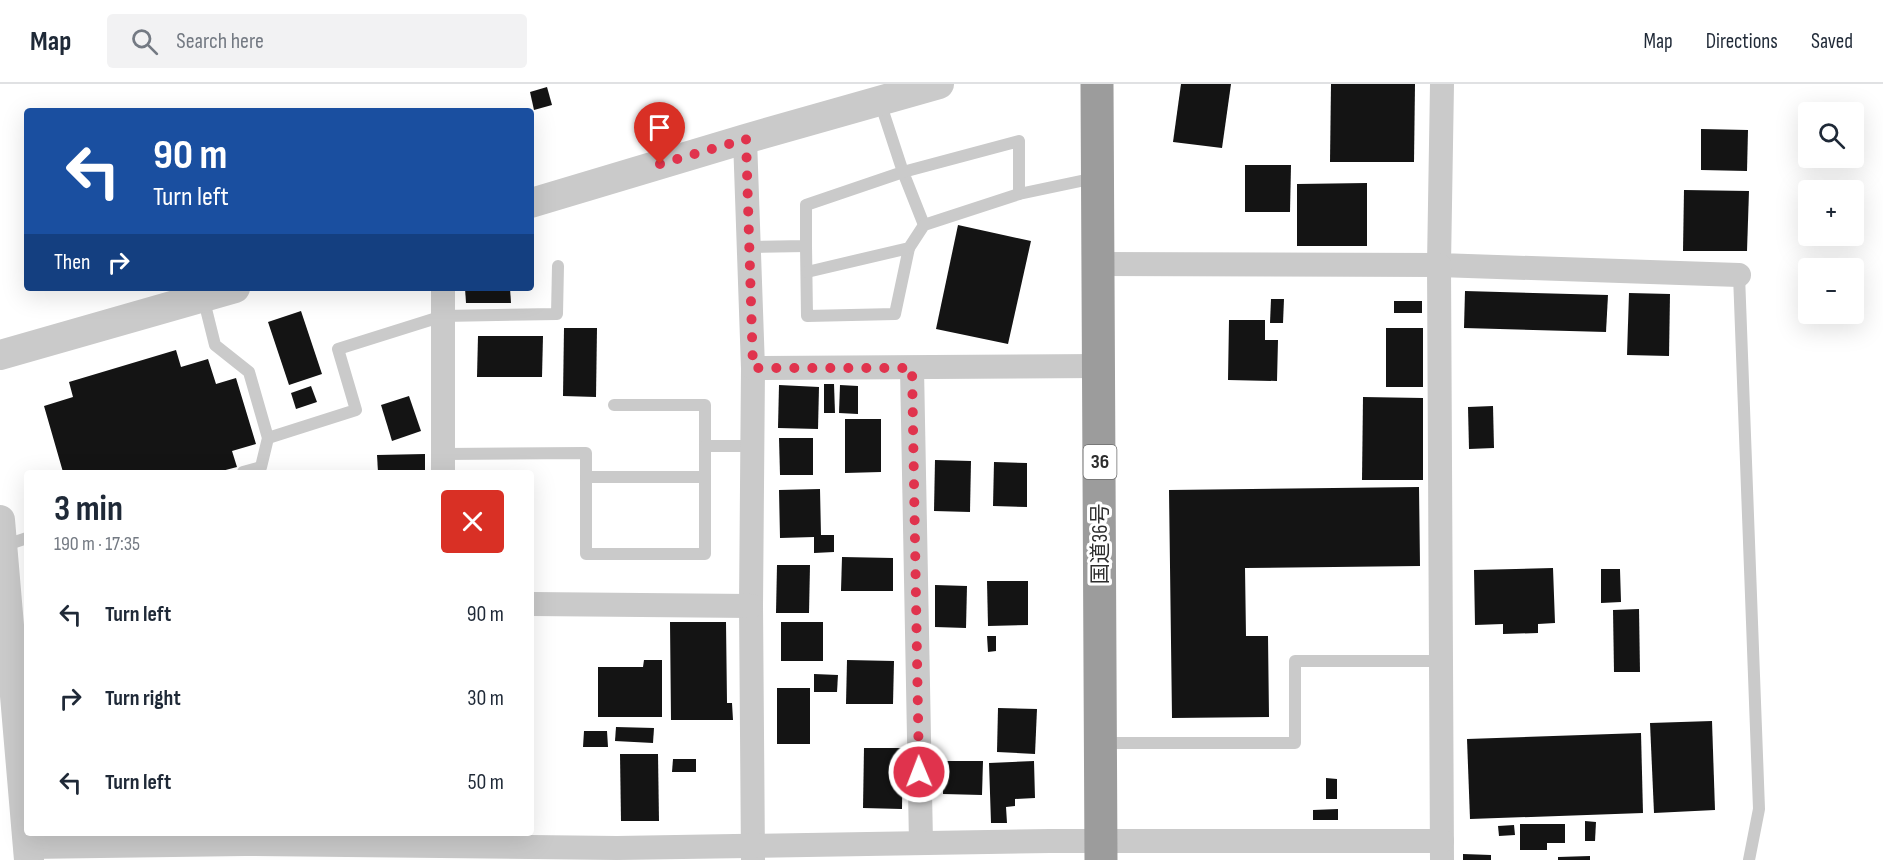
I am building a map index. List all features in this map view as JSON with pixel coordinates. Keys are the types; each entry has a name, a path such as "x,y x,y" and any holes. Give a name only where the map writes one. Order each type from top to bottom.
{"highway":[{"name":"国道36号","path":"1097,84 1101,850"}],"street":[{"path":"534,202 939,84"},
{"path":"27,836 28,854 245,852 444,846 617,854 753,853 921,843 1101,850 1442,851 1439,265 1442,84"},
{"path":"746,139 753,368 751,606 753,853"},
{"path":"1099,264 1439,265 1739,275"},
{"path":"0,355 224,291"},
{"path":"443,291 443,463"},
{"path":"753,368 1100,366"},
{"path":"912,368 921,843"},
{"path":"10,535 24,783"},
{"path":"534,604 751,606"}],"lane":[{"path":"880,102 903,172 924,225"},
{"path":"1019,194 1019,141 903,172 806,205 807,316 895,314 909,248 924,225 1019,194 1098,177"},
{"path":"749,248 806,246"},
{"path":"807,272 909,248"},
{"path":"268,438 356,410 339,350 443,316 557,314 558,266"},
{"path":"1739,275 1759,809 1749,860"},
{"path":"202,297 215,345 249,372 268,438 261,467 250,470"},
{"path":"443,463 586,453 586,555 705,554 705,405 614,405"},
{"path":"705,446 752,446"},
{"path":"586,477 705,477"},
{"path":"1100,743 1295,742 1295,661 1441,661"}],"building":[{"path":"1181,84 1231,84 1222,148 1173,142"},
{"path":"1331,84 1415,84 1414,162 1330,162"},
{"path":"547,87 552,105 534,110 530,92"},
{"path":"1701,129 1748,130 1747,171 1701,170"},
{"path":"1245,165 1291,165 1290,212 1245,212"},
{"path":"1367,183 1367,246 1297,246 1297,184"},
{"path":"1684,190 1749,191 1747,251 1683,251"},
{"path":"958,225 1031,241 1008,344 936,329"},
{"path":"465,291 510,291 511,303 466,303"},
{"path":"1465,291 1608,295 1606,332 1464,328"},
{"path":"1629,293 1670,294 1669,356 1627,355"},
{"path":"1271,299 1284,299 1283,323 1270,323"},
{"path":"1394,301 1422,301 1422,313 1394,313"},
{"path":"301,311 322,374 289,385 268,322"},
{"path":"1229,320 1265,320 1265,340 1278,340 1277,381 1228,380"},
{"path":"564,328 597,328 596,397 563,396"},
{"path":"1386,328 1423,328 1423,387 1386,387"},
{"path":"478,336 543,336 542,377 477,377"},
{"path":"176,350 181,367 208,359 216,384 236,378 256,444 232,451 237,467 226,470 62,470 44,406 73,397 69,382"},
{"path":"824,384 834,384 835,413 824,413"},
{"path":"779,385 819,387 818,429 778,428"},
{"path":"840,385 858,386 858,414 839,413"},
{"path":"311,386 317,402 296,409 291,393"},
{"path":"409,396 421,431 392,441 381,405"},
{"path":"1363,397 1423,398 1423,480 1362,480"},
{"path":"1493,406 1494,448 1469,449 1468,407"},
{"path":"845,419 881,419 881,472 845,473"},
{"path":"779,438 813,438 813,475 780,475"},
{"path":"425,454 425,470 378,470 377,455"},
{"path":"935,460 971,461 970,512 934,511"},
{"path":"994,462 1027,463 1027,507 993,506"},
{"path":"1419,487 1420,566 1245,568 1246,636 1268,636 1269,717 1172,718 1169,490"},
{"path":"820,489 821,535 834,535 834,552 814,553 814,537 780,538 779,490"},
{"path":"842,557 893,558 893,591 841,591"},
{"path":"777,565 810,565 809,613 776,613"},
{"path":"1553,568 1555,623 1538,624 1538,633 1503,634 1503,624 1475,625 1474,570"},
{"path":"1601,569 1620,569 1621,602 1601,603"},
{"path":"987,581 1028,581 1028,625 988,626"},
{"path":"935,585 967,586 966,628 935,627"},
{"path":"1639,609 1640,672 1614,672 1613,610"},
{"path":"670,622 726,622 727,703 732,703 733,720 671,720"},
{"path":"781,622 823,622 823,661 781,661"},
{"path":"987,636 996,636 996,651 988,652"},
{"path":"644,660 662,660 662,717 598,717 598,667 643,667"},
{"path":"847,660 894,661 893,704 846,704"},
{"path":"814,674 838,675 837,692 814,692"},
{"path":"777,688 810,688 810,744 777,744"},
{"path":"998,708 1037,709 1035,754 997,752"},
{"path":"1712,721 1715,810 1654,813 1650,723"},
{"path":"616,727 654,728 653,743 615,741"},
{"path":"584,731 607,731 608,747 583,747"},
{"path":"1641,733 1643,813 1470,819 1467,739"},
{"path":"864,748 903,748 902,809 863,808"},
{"path":"620,754 658,754 659,821 621,821"},
{"path":"673,759 696,759 696,772 672,772"},
{"path":"943,761 983,761 982,795 943,794"},
{"path":"1034,761 1035,798 1015,799 1015,806 1006,807 1007,823 991,823 989,763"},
{"path":"1326,778 1337,779 1337,799 1326,799"},
{"path":"1338,809 1338,820 1313,820 1313,810"},
{"path":"1585,821 1596,822 1595,841 1585,841"},
{"path":"1520,824 1565,824 1565,843 1547,843 1547,850 1520,850"},
{"path":"1514,825 1515,835 1499,836 1498,826"},
{"path":"1463,854 1491,855 1491,860 1463,860"},
{"path":"1590,856 1590,860 1558,860 1558,857"}],"route":[{"path":"660,164 746,139 753,368 912,368 919,772"}]}
